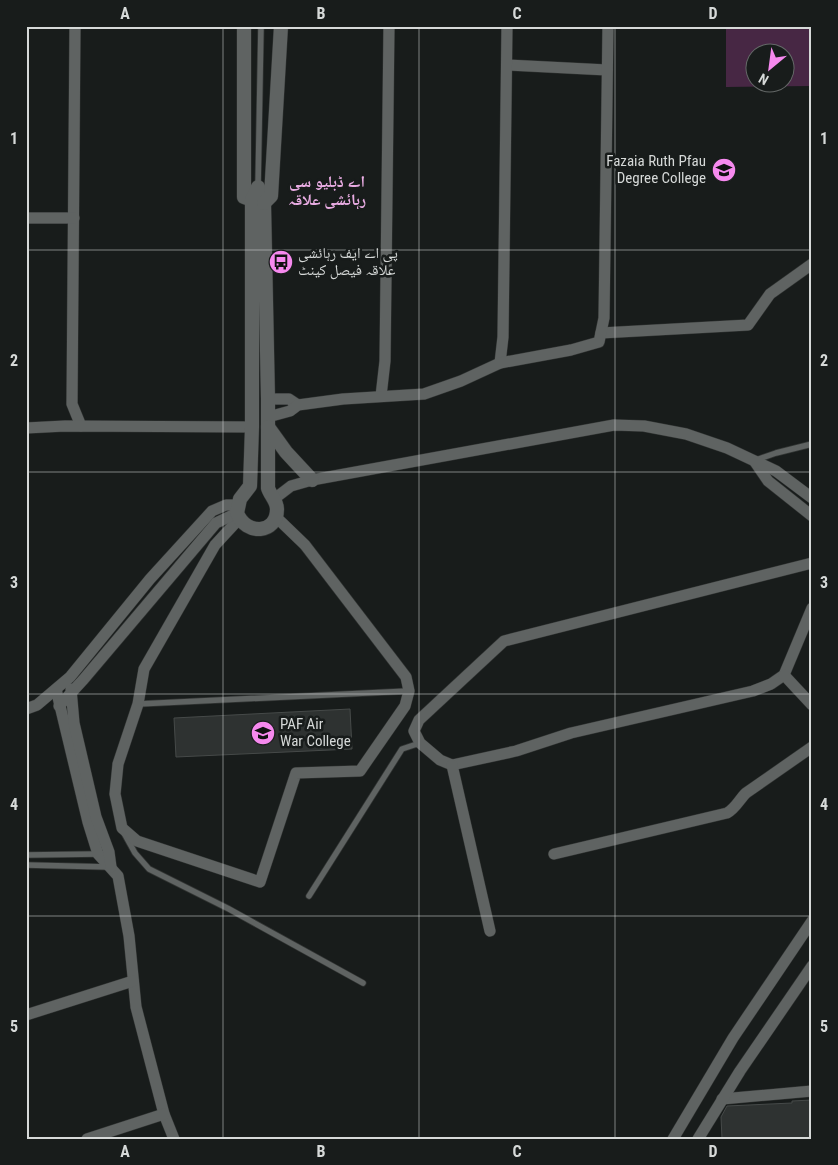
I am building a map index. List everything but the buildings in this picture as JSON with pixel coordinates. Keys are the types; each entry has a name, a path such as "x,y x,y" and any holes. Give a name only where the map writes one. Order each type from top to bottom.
{"street":[{"path":"75,26 72,404 81,426"},
{"path":"244,26 244,197 271,196 281,26"},
{"path":"381,396 385,361 389,26"},
{"path":"500,363 503,337 508,26"},
{"path":"268,422 298,405 381,396 424,394 460,381 500,363 571,350 599,342 604,318 608,26"},
{"path":"506,65 607,70"},
{"path":"26,710 37,705 70,677 150,578 212,511 226,505 238,512 244,524 249,528 260,530 272,523 276,517 277,505 268,488 267,356 258,197"},
{"path":"258,197 252,357 250,486 240,499 238,512 215,545 144,669 138,704 118,764 115,794 122,828 137,841 260,882 296,773 360,771 405,706 409,691 406,677 400,669 305,545 276,517"},
{"path":"26,218 74,218"},
{"path":"601,333 748,325 770,294 812,264"},
{"path":"252,357 267,356"},
{"path":"268,399 289,399 298,405"},
{"path":"268,422 286,452 312,480"},
{"path":"274,499 291,486 312,480 614,425 644,426 686,434 728,448 776,471 812,498"},
{"path":"26,428 81,426 252,427"},
{"path":"754,460 768,480 812,516"},
{"path":"59,706 216,523 238,512"},
{"path":"812,563 504,641 420,720 414,731 420,743 440,760 452,765 516,751 571,734 753,691 771,684 784,675 812,608"},
{"path":"784,675 812,705"},
{"path":"70,677 74,723 104,853"},
{"path":"56,689 88,822 111,867 118,876 129,936 136,1007 164,1114 174,1139"},
{"path":"554,854 727,813 732,810 746,793 812,747"},
{"path":"452,765 490,931"},
{"path":"673,1139 733,1038 812,921"},
{"path":"698,1139 740,1071 812,966"},
{"path":"26,1015 133,980"},
{"path":"722,1099 812,1091"},
{"path":"87,1139 164,1114"}],"lane":[{"path":"258,197 261,26"},
{"path":"754,460 812,444"},
{"path":"138,704 409,691"},
{"path":"309,896 402,748 420,743"},
{"path":"122,828 135,853 149,869 228,909 363,983"},
{"path":"26,854 104,853"},
{"path":"26,865 111,867"}],"shaded area":[{"path":"726,26 812,26 812,86 796,86 796,42 746,42 746,87 726,87"}],"place":[{"name":"Fazaia Ruth Pfau Degree College","path":"724,170"},
{"name":"پی اے ایف رہائشی علاقہ فیصل کینٹ","path":"281,262"},
{"name":"PAF Air War College","path":"263,733"}],"district":[{"name":"اے ڈبلیو سی رہائشی علاقہ","path":"327,190"}]}
